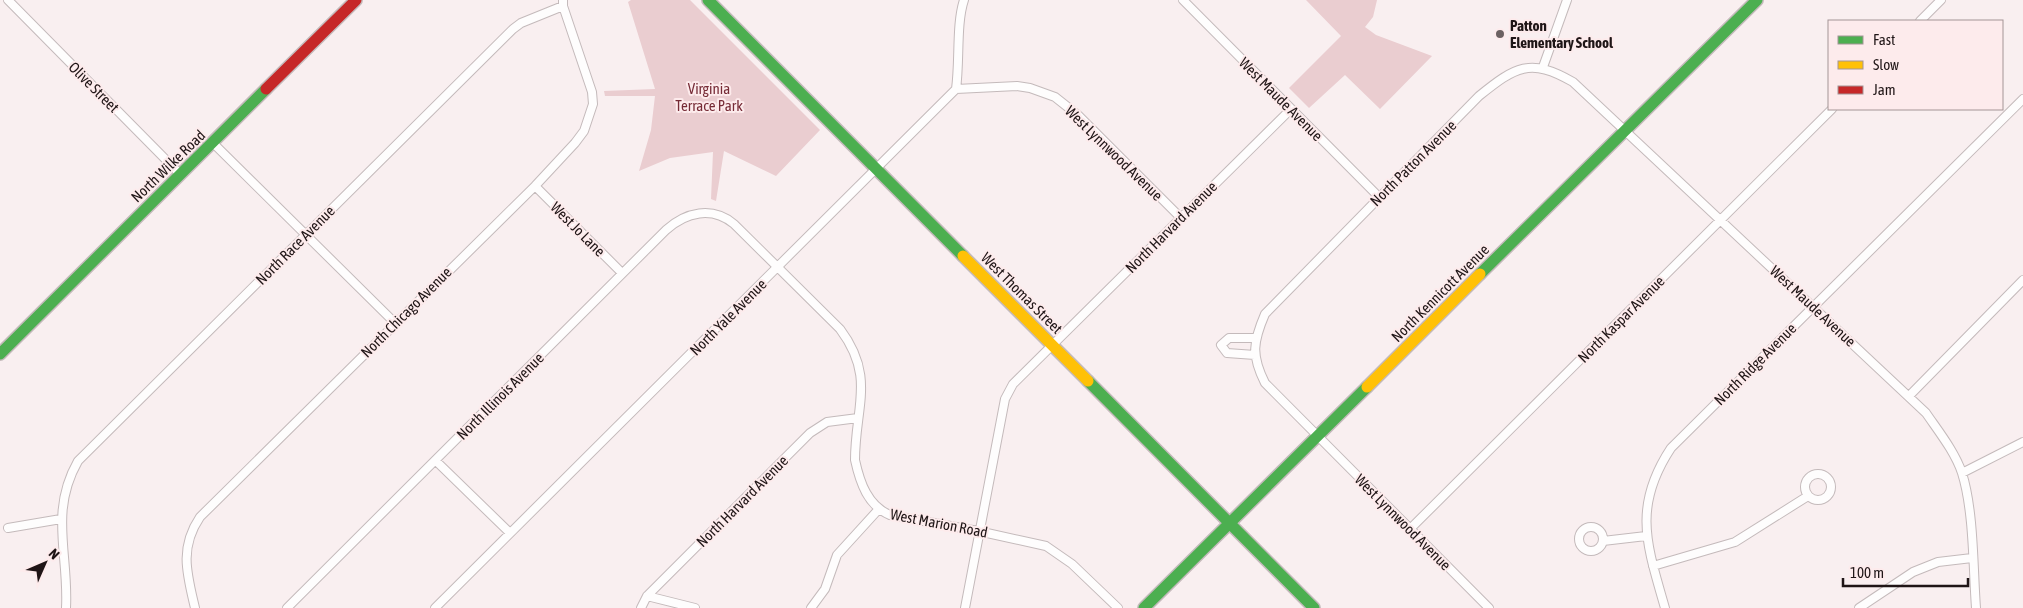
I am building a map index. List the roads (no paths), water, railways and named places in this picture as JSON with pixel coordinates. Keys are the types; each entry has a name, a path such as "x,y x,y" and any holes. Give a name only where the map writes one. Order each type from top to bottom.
{"street":[{"name":"Olive Street","path":"8,0 180,174"},
{"name":"North Wilke Road","path":"0,354 356,0"},
{"name":"West Thomas Street","path":"708,0 1314,608"},
{"path":"956,89 960,66 960,17 964,0"},
{"name":"West Maude Avenue","path":"1183,0 1379,197"},
{"path":"1543,67 1567,0"},
{"name":"North Kennicott Avenue","path":"1144,608 1757,0"},
{"path":"1921,20 1941,0"},
{"name":"North Chicago Avenue","path":"195,608 188,580 186,555 188,539 200,517 535,186 580,137 591,115 593,104 592,92 563,3"},
{"name":"North Race Avenue","path":"66,608 61,519 64,493 78,461 513,29 521,23 563,3"},
{"name":"West Maude Avenue","path":"1543,67 1573,82 1926,413 1962,472 1968,504 1976,608"},
{"name":"North Patton Avenue","path":"1318,435 1265,383 1255,355 1255,338 1264,314 1479,96 1515,71 1543,67"},
{"name":"West Lynnwood Avenue","path":"956,89 1016,86 1030,88 1055,97 1079,116 1180,217"},
{"name":"North Yale Avenue","path":"435,608 956,89"},
{"name":"North Ridge Avenue","path":"1664,608 1646,536 1646,507 1656,472 1671,448 2023,99"},
{"name":"North Harvard Avenue","path":"965,608 978,531 1005,399 1014,384 1180,217 1291,109"},
{"name":"North Kaspar Avenue","path":"1410,529 1831,110"},
{"path":"213,143 395,323"},
{"name":"West Jo Lane","path":"535,186 622,273"},
{"name":"North Illinois Avenue","path":"287,608 671,226 694,214 713,213 726,218"},
{"name":"West Marion Road","path":"726,218 840,329 852,344 862,374 855,450 856,467 871,503 878,510 890,515 1046,546 1072,564 1118,608"},
{"path":"1909,396 2023,280"},
{"path":"1255,338 1229,338 1221,345 1226,353 1255,355"},
{"name":"North Harvard Avenue","path":"641,608 647,596 810,433 827,422 858,418"},
{"name":"West Lynnwood Avenue","path":"1318,435 1489,608"},
{"path":"1962,472 2023,442"},
{"path":"436,460 510,533"},
{"path":"1653,566 1735,542 1808,496"},
{"path":"811,608 828,583 837,555 878,510"},
{"path":"8,528 61,519"},
{"path":"1602,541 1646,536"},
{"path":"1859,608 1913,572 1938,562 1972,558"},
{"path":"647,596 695,608"}],"place":[{"name":"Patton Elementary School","path":"1500,34"}],"park label":[{"name":"Virginia Terrace Park","path":"709,96"}]}
